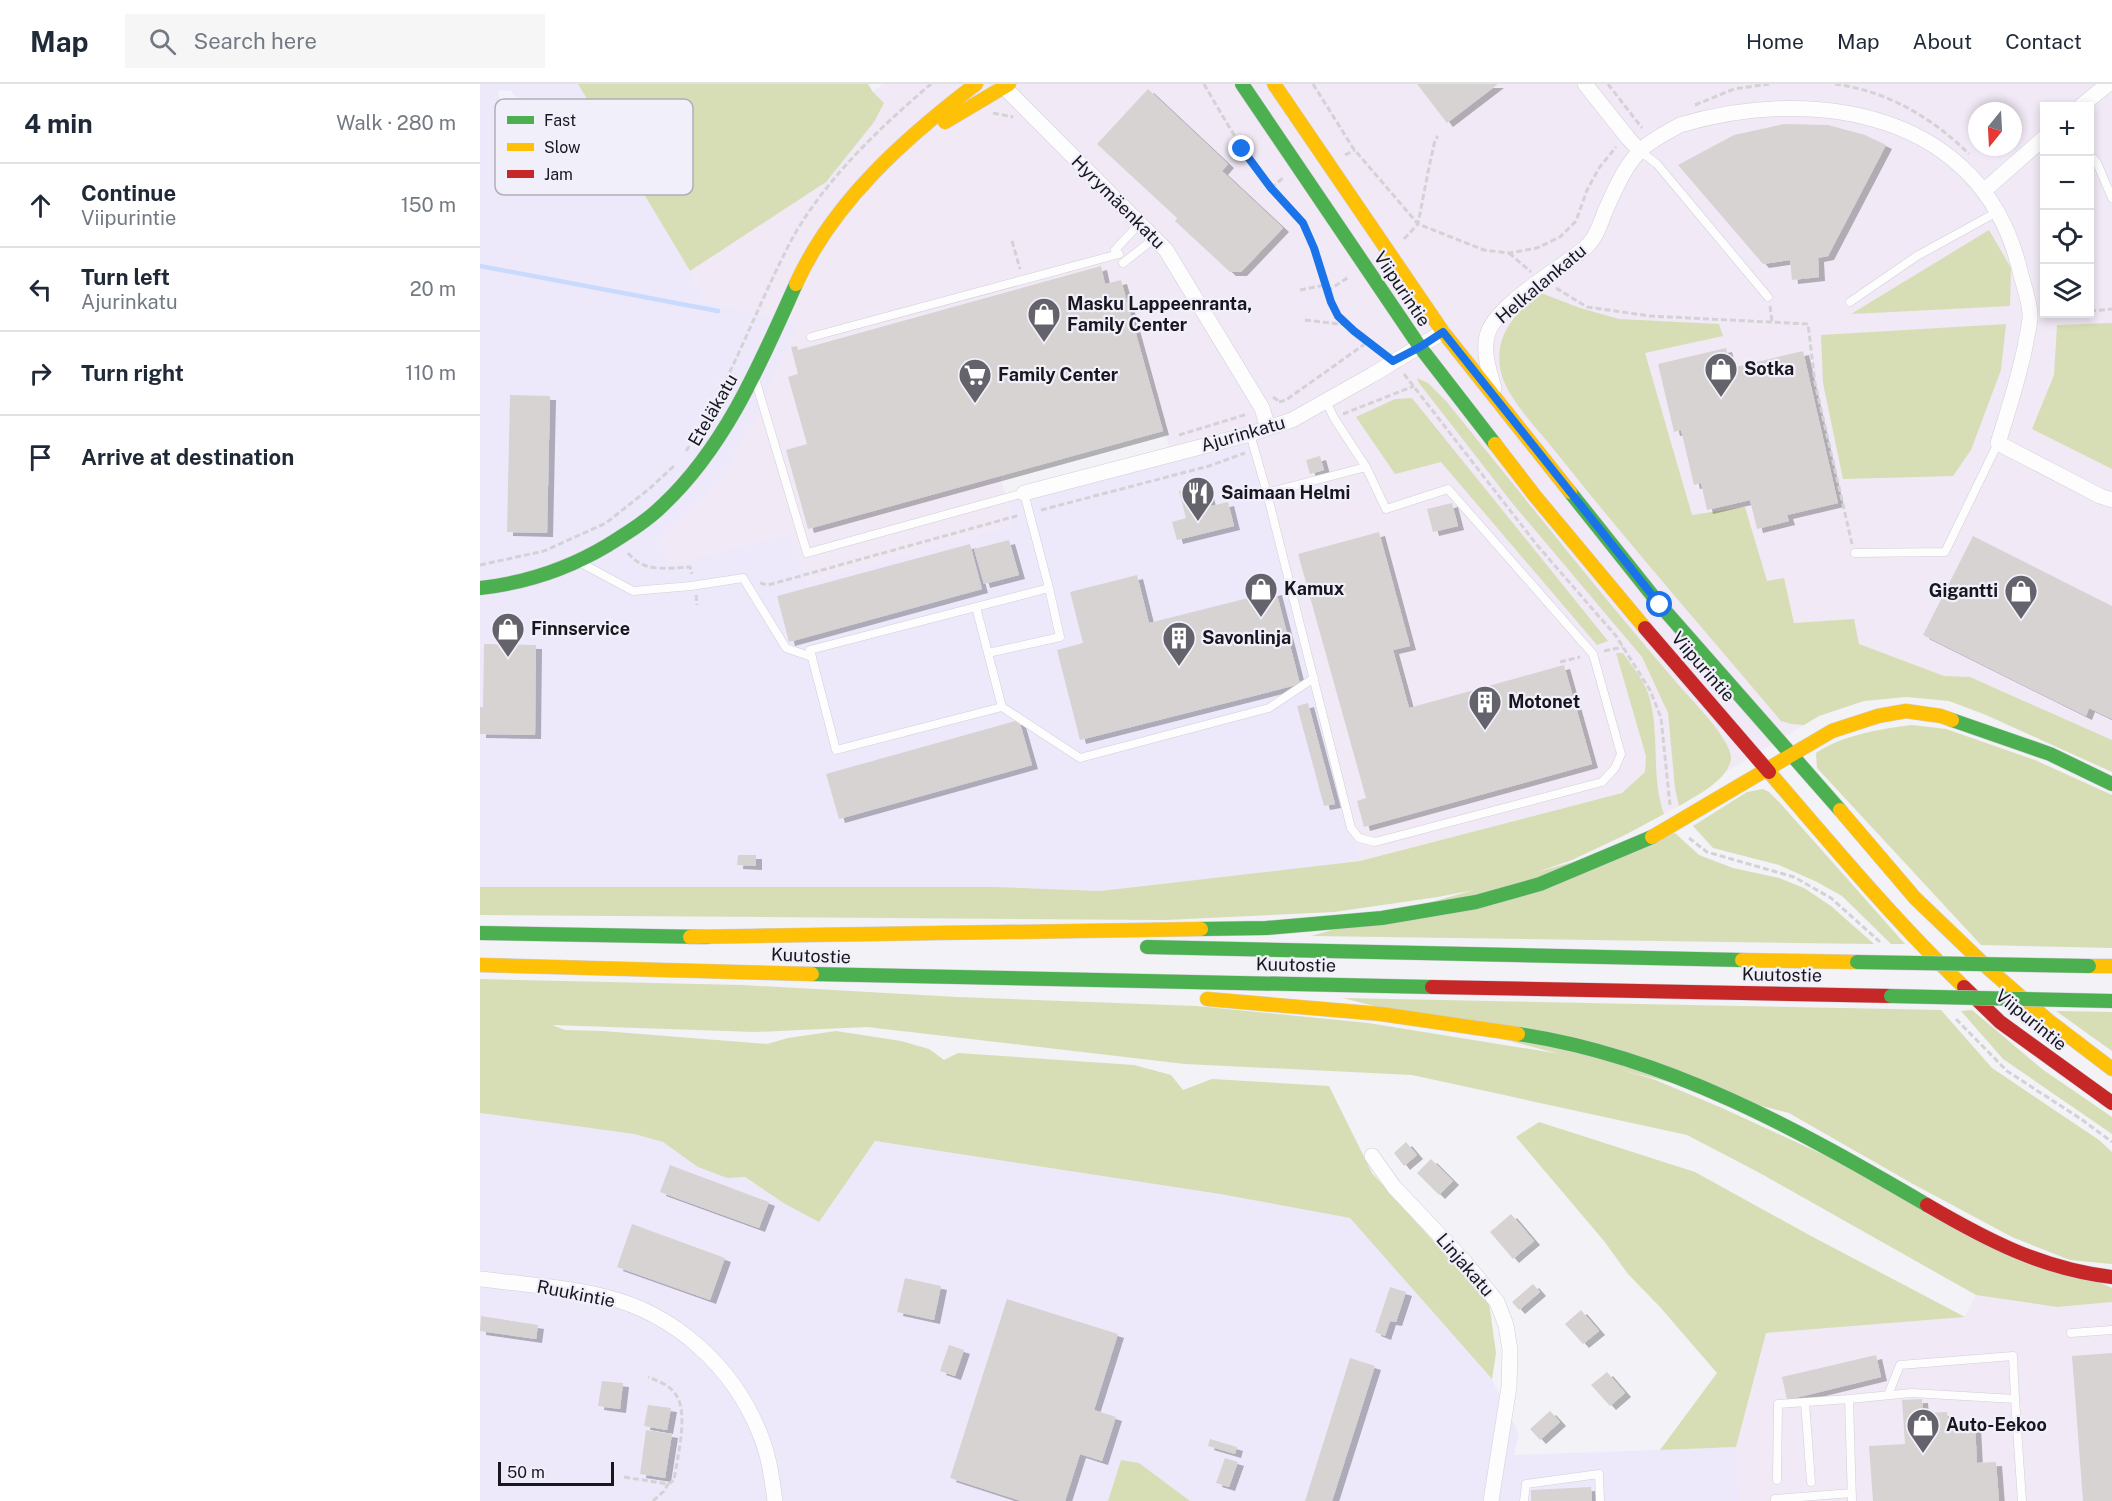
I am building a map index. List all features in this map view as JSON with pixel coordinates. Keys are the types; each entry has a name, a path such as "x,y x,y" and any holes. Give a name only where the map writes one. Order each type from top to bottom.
{"main road":[{"name":"Eteläkatu","path":"480,588 508,586 564,569 618,541 655,515 689,481 723,433 814,248 860,188 893,154 928,120 976,84"},
{"name":"Viipurintie","path":"1242,84 1420,347 1542,505 1766,768 1929,954 2000,1022 2085,1085 2112,1102"},
{"name":"Viipurintie","path":"1274,84 1443,332 1660,605 1792,753 1916,898 1990,970 2049,1021 2112,1070"},
{"name":"Eteläkatu","path":"893,154 1005,85"},
{"path":"690,937 1266,928 1382,918 1476,902 1540,884 1603,859 1648,838 1832,731 1878,716 1906,711 1941,716 2000,736 2050,754 2112,784"},
{"name":"Kuutostie","path":"480,933 1059,945"},
{"name":"Kuutostie","path":"1131,947 2112,966"},
{"name":"Kuutostie","path":"480,965 2112,1001"},
{"path":"816,974 1136,994"},
{"path":"1195,998 1314,1005 1417,1018 1557,1041 1647,1067 1725,1096 1786,1125 1982,1236 2046,1263 2092,1276 2112,1277"}],"street":[{"path":"1585,84 1640,151"},
{"path":"2086,102 2108,84"},
{"name":"Hyrymäenkatu","path":"1005,85 1166,249 1262,408 1268,428"},
{"name":"Helkalankatu","path":"1498,402 1486,359 1487,335 1496,318 1542,279 1588,246 1617,184 1640,151 1681,124 1764,90"},
{"path":"1868,104 1898,114 1931,133 1959,157 1986,189 2014,247 2030,314 2019,378 1998,443 2112,500"},
{"path":"1986,189 2040,142"},
{"name":"Ajurinkatu","path":"1024,494 1250,434 1292,420 1443,332"},
{"name":"Linjakatu","path":"1372,1156 1394,1187 1464,1261 1497,1302 1506,1324 1510,1350 1509,1387 1491,1501"},
{"name":"Ruukintie","path":"480,1279 608,1297 648,1312 683,1332 714,1360 743,1398 761,1435 771,1472 774,1501"}],"lane":[{"path":"1640,151 1657,164 1768,297"},
{"path":"2091,156 2097,163 2112,198"},
{"path":"1850,302 1917,256 1998,211"},
{"path":"811,337 1023,280 1117,252 1140,223"},
{"path":"1124,263 1155,238"},
{"path":"754,374 807,553 1024,494 1060,637 988,653"},
{"path":"1250,434 1267,493 1351,828 1359,838 1375,842 1602,782 1615,768 1621,754 1593,654 1448,489 1386,509 1366,467 1334,418 1326,401"},
{"path":"1855,553 1946,552 1998,443"},
{"path":"1267,493 1366,467"},
{"path":"579,561 633,591 743,578 786,648 812,657"},
{"path":"1002,707 836,750 810,650 1049,588"},
{"path":"976,607 1002,707 1080,758 1269,708 1314,678"},
{"path":"2071,1332 2112,1330"},
{"path":"1888,1395 1900,1365 2013,1356 2022,1501"},
{"path":"1777,1480 1778,1404 1912,1393 2015,1399"},
{"path":"1775,1501 1775,1499 1852,1497 1849,1399"},
{"path":"1805,1402 1811,1482"},
{"path":"1524,1501 1526,1484 1599,1474 1600,1501"}],"path":[{"path":"684,454 706,420 793,239 825,189 875,136 931,84"},
{"path":"1204,84 1242,149 1271,188 1303,223 1338,316 1393,361 1537,545 1616,636 1650,690 1661,718 1670,807"},
{"path":"1313,84 1355,150 1418,224 1484,249 1509,253 1537,248 1560,237 1576,221 1587,190 1599,168 1620,143 1642,128 1608,84"},
{"path":"1835,84 1903,104 1953,138 1968,152"},
{"path":"1693,106 1734,89 1764,90"},
{"path":"1397,243 1418,224 1429,166 1438,136"},
{"path":"1345,155 1355,150"},
{"path":"1271,188 1282,178"},
{"path":"1012,242 1023,280"},
{"path":"1509,253 1524,267 1587,307 1650,316 1808,324 1815,383 1855,553"},
{"path":"1327,291 1350,277"},
{"path":"1300,290 1325,285"},
{"path":"1768,297 1772,322"},
{"path":"2094,311 2112,309"},
{"path":"1305,320 1349,326"},
{"path":"1176,436 1286,400 1369,341"},
{"path":"1334,418 1414,386"},
{"path":"743,578 768,585 1209,465 1254,450"},
{"path":"480,565 544,551 606,523 649,489 678,462"},
{"path":"606,523 635,562 648,568 690,567 695,584 697,605"},
{"path":"648,1377 669,1386 678,1396 682,1420 674,1480 653,1501"},
{"path":"624,1477 668,1484"}],"shaded area":[{"path":"480,84 578,84 587,99 518,99 511,91 498,90 499,99 495,99 495,195 644,195 690,271 705,301 798,324 755,419 717,483 663,537 665,567 791,533 806,582 1013,525 1007,498 1250,434 1360,861 1100,891 996,887 480,887"},
{"path":"883,84 2112,84 2112,740 1970,677 1864,701 1819,716 1726,772 1705,791 1664,814 1622,793 1360,861 1351,828 1171,455 1165,431 1000,476 1013,525 805,582 665,568 663,537 717,483 797,324 705,301 690,271 826,182 873,92"},
{"path":"480,1113 634,1134 677,1146 726,1165 785,1204 874,1141 1220,1194 1350,1218 1492,1379 1519,1434 1514,1455 1736,1447 1740,1501 480,1501"},
{"path":"1976,1295 2057,1307 2112,1302 2112,1501 1740,1501 1736,1447 1765,1333 1965,1317"}],"green space":[{"path":"578,84 868,84 884,103 874,122 826,182 690,271 644,195 693,195 693,99 587,99"},
{"path":"1989,230 2011,268 2010,306 1851,314"},
{"path":"1541,293 1580,308 1619,319 1719,324 1723,336 1645,353 1692,515 1745,507 1767,581 1784,578 1794,623 1854,619 1859,644 1944,676 1970,677 2112,740 2112,772 1986,715 1949,701 1906,697 1864,701 1819,716 1804,725 1781,721 1610,519 1523,412 1508,390 1500,368 1499,356 1504,334 1523,308"},
{"path":"2112,323 2112,469 2032,429 2054,375 2057,325"},
{"path":"2006,324 2001,370 1971,450 1953,476 1843,479 1823,383 1821,335"},
{"path":"1417,378 1428,383 1446,401 1622,618 1720,733 1730,752 1731,759 1724,774 1710,787 1679,806 1675,788 1668,713 1642,657 1513,504"},
{"path":"1412,398 1608,641 1597,645 1441,462 1395,474 1356,417 1395,399"},
{"path":"1616,653 1623,653 1648,693 1654,723 1657,784 1664,814 1572,860 1499,885 1438,897 1334,912 1165,920 480,915 480,887 996,887 1100,891 1360,861 1622,793 1645,772 1646,756"},
{"path":"1912,725 1946,729 2035,760 2112,795 2112,948 1981,945 1817,768 1816,753 1838,742 1875,731"},
{"path":"1763,789 1780,803 1905,944 1891,944 1842,896 1817,882 1779,865 1713,848 1693,826 1747,792"},
{"path":"1675,833 1699,855 1733,868 1779,878 1804,888 1831,906 1874,944 1311,936"},
{"path":"480,979 742,985 957,997 1196,1006 1368,1023 1573,1056 1653,1079 1722,1108 2112,1288 2112,1302 2057,1307 1976,1295 1758,1172 1687,1135 1412,1075 1185,1064 867,1027 755,1032 552,1025 565,1030 767,1044 788,1038 836,1031 901,1041 929,1049 944,1060 958,1053 1134,1065 1171,1075 1183,1090 1212,1079 1329,1086 1372,1173 1489,1303 1496,1353 1492,1379 1350,1218 1220,1194 875,1141 819,1222 785,1204 745,1177 727,1178 698,1167 663,1142 634,1134 480,1113"},
{"path":"1343,998 1941,1010 1992,1068 2099,1140 2112,1152 2112,1264 2070,1260 2012,1237 1789,1113"},
{"path":"1972,1010 2042,1069 2112,1117 2112,1134 2003,1059 1961,1011"},
{"path":"2056,1011 2112,1012 2112,1051"},
{"path":"1539,1122 1695,1172 1965,1317 1766,1333 1736,1447 1660,1450 1717,1373 1628,1274 1604,1241 1516,1137"},
{"path":"1121,1460 1139,1463 1190,1501 1108,1501"}],"building":[{"path":"1417,84 1498,84 1447,123"},
{"path":"1148,89 1228,164 1222,171 1283,228 1241,272 1230,272 1175,221 1177,218 1097,144"},
{"path":"1784,124 1828,125 1865,135 1886,145 1828,256 1818,258 1819,277 1792,280 1790,260 1763,264 1678,165 1734,135"},
{"name":"Family Center","path":"1101,266 1105,284 1121,280 1163,431 808,529 786,450 807,444 788,377 798,374 791,347 797,346 798,350"},
{"path":"1726,348 1731,368 1803,351 1838,503 1787,515 1789,521 1757,529 1750,500 1707,510 1701,483 1694,485 1681,430 1674,432 1658,364"},
{"path":"510,395 550,396 547,533 507,532"},
{"path":"1320,456 1324,470 1310,474 1306,460"},
{"path":"1205,483 1211,506 1228,502 1234,526 1177,540 1172,522 1186,518 1179,491"},
{"path":"1452,503 1458,526 1433,532 1427,509"},
{"path":"1379,532 1410,646 1393,650 1409,708 1564,665 1592,764 1364,827 1357,801 1366,798 1298,554"},
{"name":"Gigantti","path":"1973,536 2112,606 2112,719 2089,708 2086,716 1923,635"},
{"path":"1009,540 1019,575 984,584 974,549"},
{"path":"970,544 982,589 789,642 777,596"},
{"name":"Savonlinja","path":"1137,575 1149,623 1276,591 1300,684 1080,740 1057,650 1083,643 1070,592"},
{"path":"484,644 536,645 535,735 480,734"},
{"path":"1308,703 1335,804 1324,806 1297,706"},
{"path":"1019,720 1032,765 839,819 826,774"},
{"path":"738,855 756,855 756,866 737,865"},
{"path":"1406,1142 1417,1155 1404,1166 1394,1153"},
{"path":"1431,1159 1453,1181 1439,1195 1417,1173"},
{"path":"670,1165 769,1202 759,1228 660,1192"},
{"path":"1511,1214 1534,1241 1513,1259 1490,1232"},
{"path":"632,1224 725,1258 710,1300 617,1267"},
{"path":"905,1278 941,1286 934,1320 897,1312"},
{"path":"1533,1284 1540,1292 1519,1310 1512,1302"},
{"path":"1390,1287 1406,1292 1396,1322 1390,1321 1385,1336 1375,1332"},
{"path":"1007,1299 1118,1334 1094,1410 1116,1417 1102,1461 1080,1454 1065,1501 1021,1501 950,1478"},
{"path":"1581,1310 1599,1331 1583,1344 1565,1324"},
{"path":"481,1316 538,1325 536,1339 480,1331"},
{"path":"949,1345 964,1350 955,1376 940,1371"},
{"path":"2112,1353 2112,1501 2083,1501 2072,1356"},
{"path":"1876,1355 1881,1377 1787,1400 1782,1377"},
{"path":"1350,1358 1375,1366 1332,1501 1305,1501"},
{"path":"1607,1372 1625,1393 1610,1406 1591,1385"},
{"path":"602,1381 623,1383 620,1409 598,1406"},
{"name":"Auto-Eekoo","path":"1922,1399 1923,1413 1947,1412 1949,1427 1975,1425 1977,1463 1996,1462 1999,1501 1873,1501 1869,1446 1905,1444 1902,1400"},
{"path":"648,1405 671,1408 667,1430 644,1426"},
{"path":"1550,1411 1560,1422 1540,1440 1530,1429"},
{"path":"646,1430 672,1434 665,1478 640,1474"},
{"path":"1210,1439 1237,1447 1235,1454 1208,1446"},
{"path":"1225,1458 1238,1462 1229,1487 1216,1483"},
{"path":"1591,1487 1592,1501 1531,1501 1531,1490"}],"waterway":[{"path":"480,266 718,311"}],"traffic: fast":[{"path":"1242,84 1420,347 1495,444"},
{"path":"480,588 530,579 578,561 630,531 663,505 685,482 724,430 755,373 796,284"},
{"path":"1570,492 1660,605 1840,810"},
{"path":"1952,720 2050,754 2112,784"},
{"path":"1201,929 1266,928 1382,918 1476,902 1540,884 1652,837"},
{"path":"480,933 707,937"},
{"path":"1147,947 1742,960"},
{"path":"1857,962 2089,966"},
{"path":"812,974 1432,987"},
{"path":"1891,996 2112,1001"},
{"path":"1518,1034 1627,1059 1679,1078 1781,1124 1927,1205"}],"traffic: slow":[{"path":"796,284 811,254 850,199 923,126 976,84"},
{"path":"945,122 1009,84"},
{"path":"1274,84 1443,332 1570,492"},
{"path":"1495,444 1535,496 1645,628"},
{"path":"1652,837 1832,731 1878,716 1906,711 1941,716 1952,720"},
{"path":"1769,772 1888,909 1964,987"},
{"path":"1840,810 1915,898 1990,970 2049,1021 2112,1069"},
{"path":"690,937 1201,929"},
{"path":"1742,960 1857,962"},
{"path":"480,965 812,974"},
{"path":"2089,966 2112,966"},
{"path":"1207,999 1381,1014 1518,1034"}],"traffic: jam":[{"path":"1645,628 1769,772"},
{"path":"1432,987 1891,996"},
{"path":"1964,987 2000,1022 2112,1103"},
{"path":"1927,1205 1993,1241 2039,1260 2086,1273 2112,1277"}],"place":[{"name":"Masku Lappeenranta, Family Center","path":"1044,343"},
{"name":"Sotka","path":"1721,398"},
{"name":"Family Center","path":"975,404"},
{"name":"Saimaan Helmi","path":"1198,522"},
{"name":"Kamux","path":"1261,618"},
{"name":"Gigantti","path":"2021,620"},
{"name":"Finnservice","path":"508,658"},
{"name":"Savonlinja","path":"1179,667"},
{"name":"Motonet","path":"1485,731"},
{"name":"Auto-Eekoo","path":"1923,1454"}],"route":[{"path":"1242,149 1271,188 1303,223 1338,316 1393,361 1443,332 1660,605"}]}
